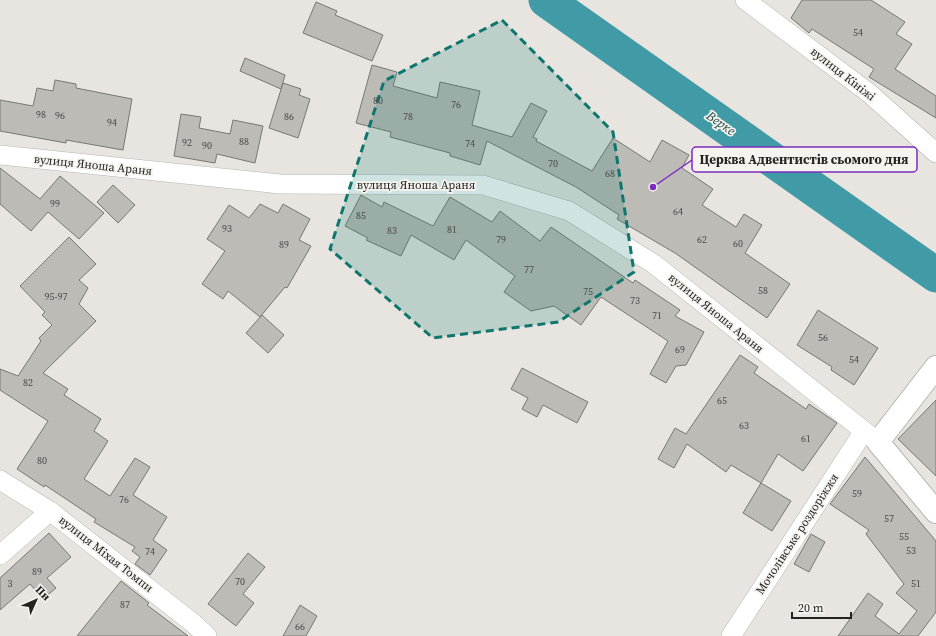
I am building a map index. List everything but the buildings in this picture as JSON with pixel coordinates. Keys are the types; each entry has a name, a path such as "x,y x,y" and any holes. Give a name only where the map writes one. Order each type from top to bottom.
{"street":[{"name":"вулиця Кініжі","path":"745,0 869,94 936,153"},
{"name":"вулиця Яноша Араня","path":"0,155 280,184 483,185 569,211 654,264 871,437 936,512"},
{"path":"871,437 936,367"},
{"name":"Мочолівське роздоріжжя","path":"730,636 871,437"},
{"name":"вулиця Міхая Томпи","path":"0,480 50,511 194,623 206,636"},
{"path":"0,555 50,511"}],"highlighted area":[{"path":"502,20 613,132 634,272 558,322 433,338 330,249 384,81"}],"waterway":[{"name":"Верке","path":"546,0 936,275"}],"place":[{"name":"Церква Адвентистів сьомого дня","path":"653,187"}]}
